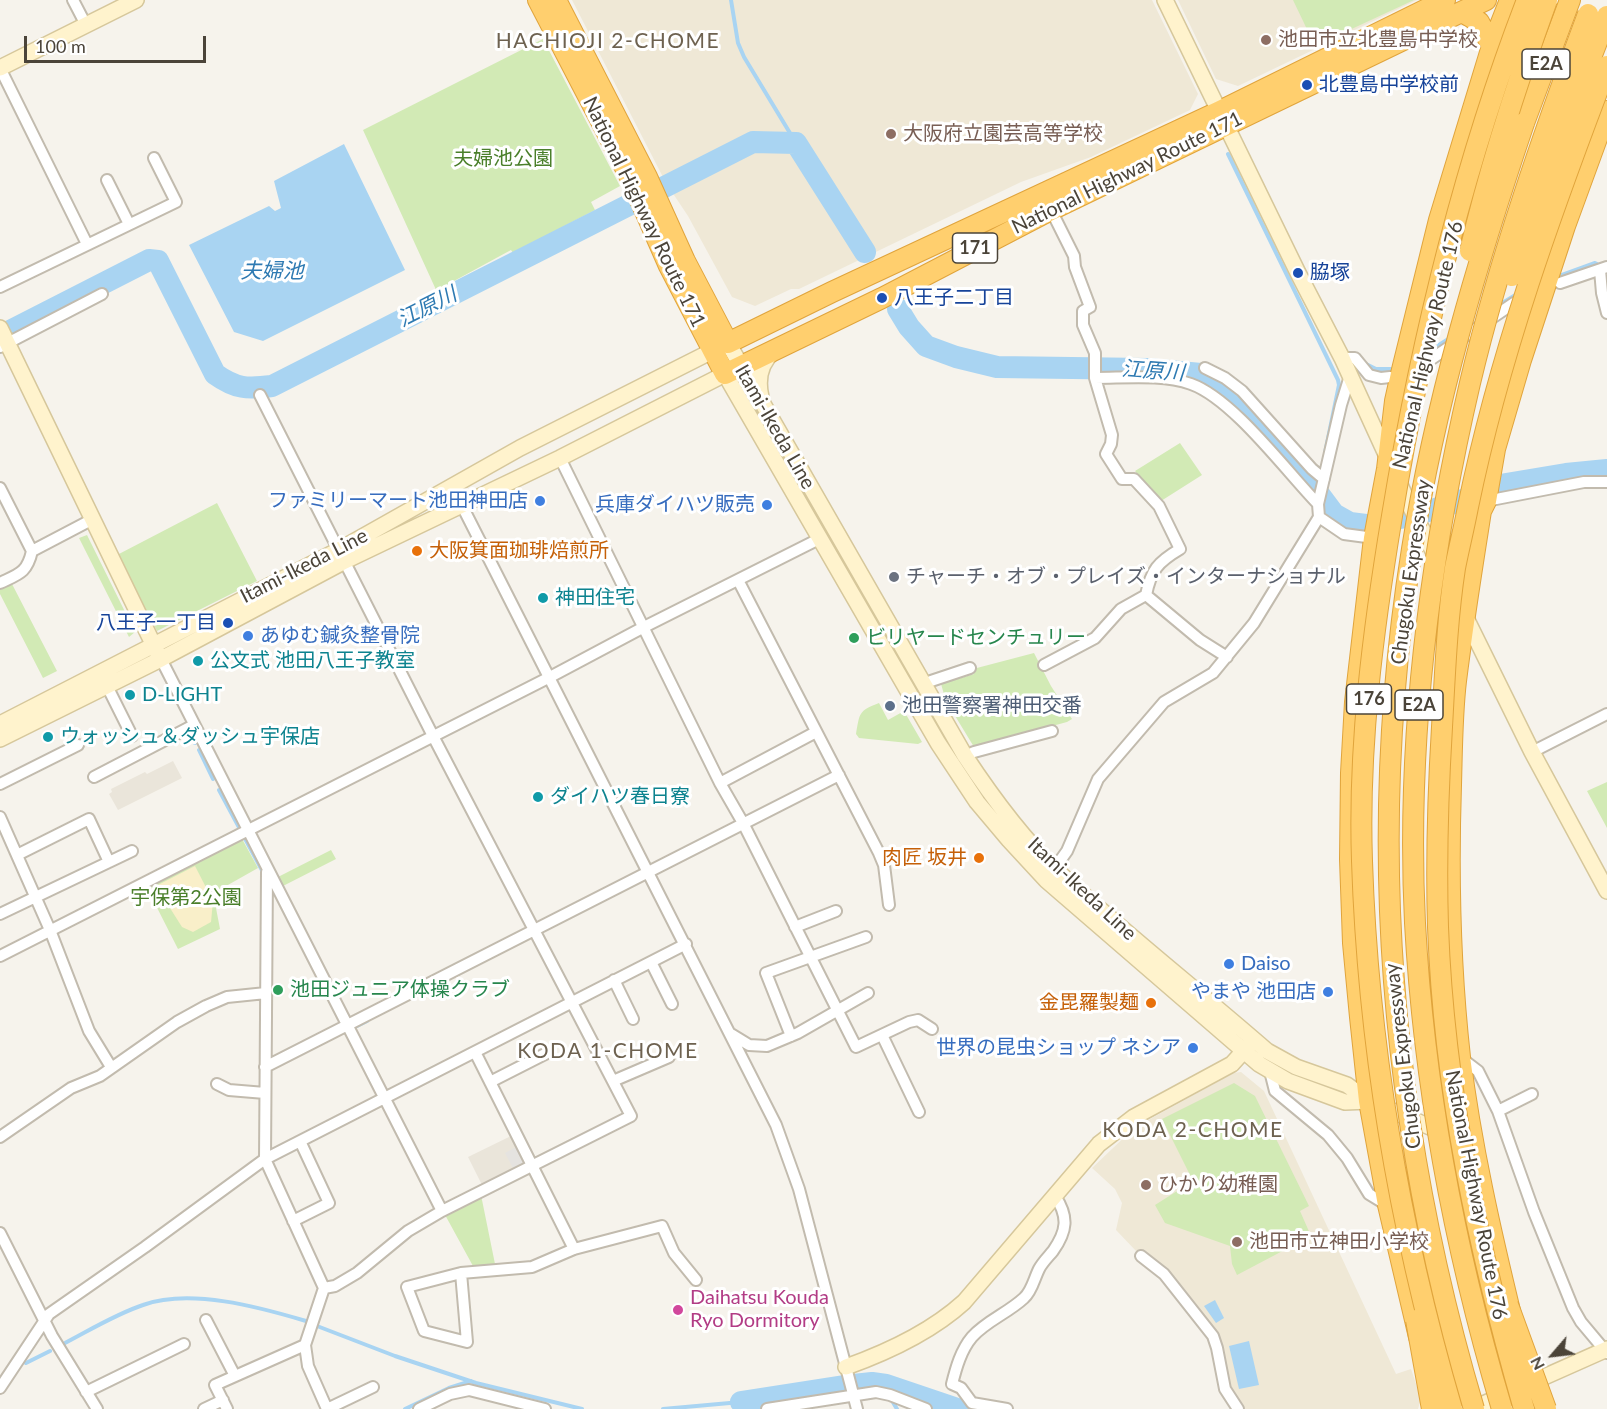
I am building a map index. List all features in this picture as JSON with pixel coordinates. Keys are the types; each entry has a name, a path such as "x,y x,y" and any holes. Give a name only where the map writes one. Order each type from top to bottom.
{"highway":[{"name":"National Highway Route 171","path":"538,0 634,186 669,266 732,370 882,298 1445,0"},
{"name":"National Highway Route 171","path":"556,0 647,177 686,261 720,347"},
{"name":"National Highway Route 171","path":"720,347 843,286 1486,0"},
{"path":"1438,1409 1410,1303 1388,1205 1377,1106 1353,943 1350,784 1355,702 1374,538 1389,458 1395,401 1439,220 1492,46 1510,0"},
{"name":"National Highway Route 176","path":"1452,1409 1416,1276 1377,1106 1362,860 1364,759 1381,585 1414,395 1438,285 1468,174 1505,58 1527,0"},
{"path":"1424,480 1447,358 1484,190 1546,0"},
{"name":"Chugoku Expressway","path":"1473,1409 1438,1272 1404,1094 1390,931 1387,849 1394,701 1402,620 1424,480 1448,376 1476,270 1524,123 1570,0"},
{"name":"Chugoku Expressway","path":"1502,1409 1464,1267 1445,1180 1421,1010 1415,921 1415,770 1419,694 1435,564 1470,382 1520,203 1593,0"},
{"path":"1462,12 1479,22 1492,46"},
{"path":"1449,486 1510,281 1561,135 1607,16"},
{"name":"National Highway Route 176","path":"1524,1409 1488,1275 1457,1117 1443,1000 1438,927 1438,847 1444,677 1455,568 1496,390 1557,201 1607,66"},
{"path":"1539,1409 1519,1345 1501,1273 1474,1146 1461,1058 1450,926 1449,846 1456,682 1481,511 1486,501 1496,449 1512,391 1562,236 1607,111"},
{"path":"1377,1106 1431,1409"},
{"path":"1457,1117 1476,1195 1508,1307 1547,1409"}],"main road":[{"path":"1165,0 1342,358 1464,615 1532,752 1607,891"},
{"path":"0,68 131,1"},
{"path":"2,337 161,659"},
{"name":"Itami-Ikeda Line","path":"0,739 161,659 342,556 452,486 520,448 720,347"},
{"path":"762,401 759,385 760,372 776,349"},
{"name":"Itami-Ikeda Line","path":"732,370 819,539 938,743 977,802 1009,840 1249,1045 1270,1071 1288,1081 1345,1102 1377,1106"},
{"name":"Itami-Ikeda Line","path":"732,370 762,401 965,756 990,794 1051,874"},
{"name":"Itami-Ikeda Line","path":"0,724 153,645 342,556 462,506 732,370"},
{"path":"847,1371 947,1317 964,1302 1099,1144 1134,1117 1232,1064 1249,1045"},
{"name":"Itami-Ikeda Line","path":"1249,1045 1314,1075 1347,1085 1377,1106 1474,1146"},
{"path":"1473,1409 1606,1351"}],"street":[{"path":"73,0 86,25"},
{"path":"0,68 87,244"},
{"path":"0,287 176,202 154,158"},
{"path":"107,180 129,224"},
{"path":"1050,210 1074,256 1075,267 1090,307 1083,311 1083,325 1095,353 1095,378 1112,435 1106,454 1122,479 1134,479 1159,506 1180,549 1160,560 1149,578 1146,596"},
{"path":"1560,283 1604,268 1602,293 1607,313"},
{"path":"2,337 102,294"},
{"path":"1427,362 1515,303"},
{"path":"1342,358 1355,358 1369,375 1381,378 1390,377"},
{"path":"1205,368 1225,378 1242,391 1323,483"},
{"path":"1051,874 1067,851 1098,779 1164,702 1213,673 1227,657 1254,623 1319,518 1318,504 1350,375"},
{"path":"1095,378 1168,379 1191,384 1209,392 1235,414 1318,504"},
{"path":"260,395 433,736 631,1116 408,1231 357,1273 335,1286 324,1288"},
{"path":"560,458 720,783 743,823 856,1047 909,1022 918,1020 932,1029"},
{"path":"1486,501 1584,482 1607,482"},
{"path":"452,486 776,1125 799,1189 857,1409"},
{"path":"0,488 32,550 29,563 23,572 0,584"},
{"path":"1319,518 1344,534 1374,538"},
{"path":"32,550 93,519"},
{"path":"0,956 819,539"},
{"path":"738,580 884,865 889,906"},
{"path":"1146,596 1200,640 1227,657"},
{"path":"1044,665 1095,638 1121,609 1146,596"},
{"path":"161,659 442,1212"},
{"path":"923,686 931,681 970,668"},
{"path":"107,686 132,736"},
{"path":"1532,752 1607,714"},
{"path":"94,777 194,725"},
{"path":"965,756 1052,731"},
{"path":"720,783 816,732"},
{"path":"0,784 78,745"},
{"path":"265,1067 839,775"},
{"path":"0,818 50,930 89,1031 111,1067"},
{"path":"17,855 89,819 109,862"},
{"path":"0,914 132,851"},
{"path":"267,869 265,1159 324,1288 305,1344 308,1366 327,1409 373,1388"},
{"path":"795,927 836,911"},
{"path":"791,1036 766,973 866,937"},
{"path":"0,1388 49,1314 265,1159 686,945"},
{"path":"651,962 672,1004"},
{"path":"614,980 633,1019"},
{"path":"0,1137 71,1088 100,1076 177,1022 206,1006 227,997 266,993"},
{"path":"731,1034 749,1045 767,1046 791,1036 868,993"},
{"path":"882,1035 920,1112"},
{"path":"475,1052 574,1248"},
{"path":"490,1082 549,1052"},
{"path":"613,1081 669,1057"},
{"path":"1461,1058 1478,1071 1498,1111 1534,1212 1573,1308 1581,1322 1606,1351"},
{"path":"1270,1071 1275,1091 1328,1135 1347,1158 1369,1194 1388,1205"},
{"path":"217,1084 229,1090 265,1093"},
{"path":"1498,1111 1532,1094"},
{"path":"293,1221 329,1203 300,1141"},
{"path":"1007,1409 972,1403 961,1388 952,1384 964,1349 972,1336 1025,1297 1033,1285 1039,1268 1054,1250 1065,1230 1061,1204 1055,1196"},
{"path":"461,1273 467,1342 424,1331 407,1287 461,1273 532,1266 574,1248 662,1226 674,1253 696,1280"},
{"path":"0,1233 52,1336 97,1409"},
{"path":"1142,1256 1164,1274 1213,1336 1225,1389 1238,1409"},
{"path":"206,1320 235,1376"},
{"path":"86,1392 184,1344"},
{"path":"204,1409 225,1405 215,1385 305,1344"},
{"path":"1531,1382 1547,1409"},
{"path":"419,1409 450,1394 470,1390 545,1409"},
{"path":"767,1409 853,1393 876,1392 926,1409"}],"shaded area":[{"name":"大阪府立園芸高等学校","path":"572,0 1152,0 1198,94 1190,110 1091,157 1021,182 799,289 791,289 755,306 732,297 688,216 666,183"},
{"name":"池田市立北豊島中学校","path":"1178,0 1417,0 1238,86 1216,79"},
{"path":"173,761 182,778 118,810 109,794 112,792 111,789"},
{"name":"池田市立神田小学校","path":"1241,1072 1264,1091 1396,1374 1411,1369 1421,1399 1418,1409 1243,1409 1229,1385 1223,1345 1214,1330 1173,1276 1153,1260 1137,1252 1116,1230 1122,1203 1115,1189 1092,1168 1134,1128 1233,1073"},
{"path":"513,1135 527,1164 483,1187 468,1157"},
{"path":"518,1146 527,1164 514,1170 505,1153"}],"green space":[{"path":"1293,0 1414,0 1315,46"},
{"name":"夫婦池公園","path":"543,39 620,186 591,202 595,210 513,253 511,250 437,292 363,130"},
{"path":"1180,443 1202,475 1161,501 1135,471"},
{"path":"217,503 257,581 157,631 117,555"},
{"path":"87,535 135,632 129,637 79,538"},
{"path":"12,584 57,671 43,678 0,594 0,590"},
{"path":"1034,653 1072,719 974,747 946,701 941,684 974,674 973,669"},
{"path":"879,703 888,720 904,711 922,742 918,744 859,738 856,734 861,714 867,708"},
{"path":"1607,782 1607,828 1587,791"},
{"name":"宇保第2公園","path":"241,837 258,868 219,890 216,908 220,929 178,949 146,886"},
{"path":"331,850 336,859 283,886 278,877"},
{"path":"1234,1083 1255,1096 1309,1206 1300,1211 1311,1236 1237,1275 1232,1264 1230,1246 1165,1223 1155,1205 1193,1181 1162,1119"},
{"path":"481,1195 495,1264 473,1266 444,1213"}],"sand":[{"path":"195,866 213,901 211,922 193,932 182,927 156,886"}],"water":[{"name":"夫婦池","path":"344,144 405,270 263,341 234,332 189,245 269,206 275,211 281,208 274,181"},
{"path":"1215,1300 1224,1318 1216,1323 1204,1306"},
{"path":"1249,1341 1259,1385 1239,1389 1229,1346"}],"waterway":[{"path":"731,0 738,43 744,57 796,143"},
{"name":"江原川","path":"0,336 149,260 158,261 215,374 229,383 242,387 272,386 753,142 796,143 865,252"},
{"path":"1228,154 1338,380 1339,385 1325,453"},
{"path":"1562,275 1597,264"},
{"path":"1496,307 1517,294"},
{"name":"江原川","path":"898,309 909,327 926,346 956,357 997,367 1147,369 1201,374 1231,393 1310,482 1334,514 1350,523 1366,525"},
{"path":"1431,350 1450,338"},
{"path":"1366,364 1376,369 1391,369"},
{"name":"江原川","path":"1500,485 1607,470"},
{"name":"江原川","path":"1310,482 1315,478"},
{"name":"江原川","path":"1384,521 1434,510 1482,493"},
{"path":"191,735 195,743"},
{"path":"199,750 213,779"},
{"path":"219,790 264,874"},
{"path":"357,1026 367,1021"},
{"path":"65,1343 103,1322 143,1305 182,1298 246,1305 306,1321"},
{"path":"317,1326 395,1356 476,1383 582,1409"},
{"path":"26,1363 50,1351"},
{"path":"405,1409 449,1388 471,1381"},
{"path":"741,1402 872,1383 886,1385 957,1409"},
{"path":"891,1399 897,1409"},
{"path":"663,1409 741,1402 739,1409"}],"place":[{"name":"池田市立北豊島中学校","path":"1266,40"},
{"name":"北豊島中学校前","path":"1307,85"},
{"name":"大阪府立園芸高等学校","path":"891,134"},
{"name":"脇塚","path":"1298,273"},
{"name":"八王子二丁目","path":"882,298"},
{"name":"ファミリーマート池田神田店","path":"540,501"},
{"name":"兵庫ダイハツ販売","path":"767,505"},
{"name":"大阪箕面珈琲焙煎所","path":"417,551"},
{"name":"チャーチ・オブ・プレイズ・インターナショナル","path":"894,577"},
{"name":"神田住宅","path":"543,598"},
{"name":"八王子一丁目","path":"228,623"},
{"name":"あゆむ鍼灸整骨院","path":"248,636"},
{"name":"ビリヤードセンチュリー","path":"854,638"},
{"name":"公文式 池田八王子教室","path":"198,661"},
{"name":"D-LIGHT","path":"130,695"},
{"name":"池田警察署神田交番","path":"890,706"},
{"name":"ウォッシュ＆ダッシュ宇保店","path":"48,737"},
{"name":"ダイハツ春日寮","path":"538,797"},
{"name":"肉匠 坂井","path":"979,858"},
{"name":"Daiso","path":"1229,964"},
{"name":"池田ジュニア体操クラブ","path":"278,990"},
{"name":"やまや 池田店","path":"1328,992"},
{"name":"金毘羅製麺","path":"1151,1003"},
{"name":"世界の昆虫ショップ ネシア","path":"1193,1048"},
{"name":"ひかり幼稚園","path":"1146,1185"},
{"name":"池田市立神田小学校","path":"1237,1242"},
{"name":"Daihatsu Kouda Ryo Dormitory","path":"678,1310"}],"district":[{"name":"HACHIOJI 2-CHOME","path":"608,41"},
{"name":"KODA 1-CHOME","path":"608,1051"},
{"name":"KODA 2-CHOME","path":"1193,1130"}]}
